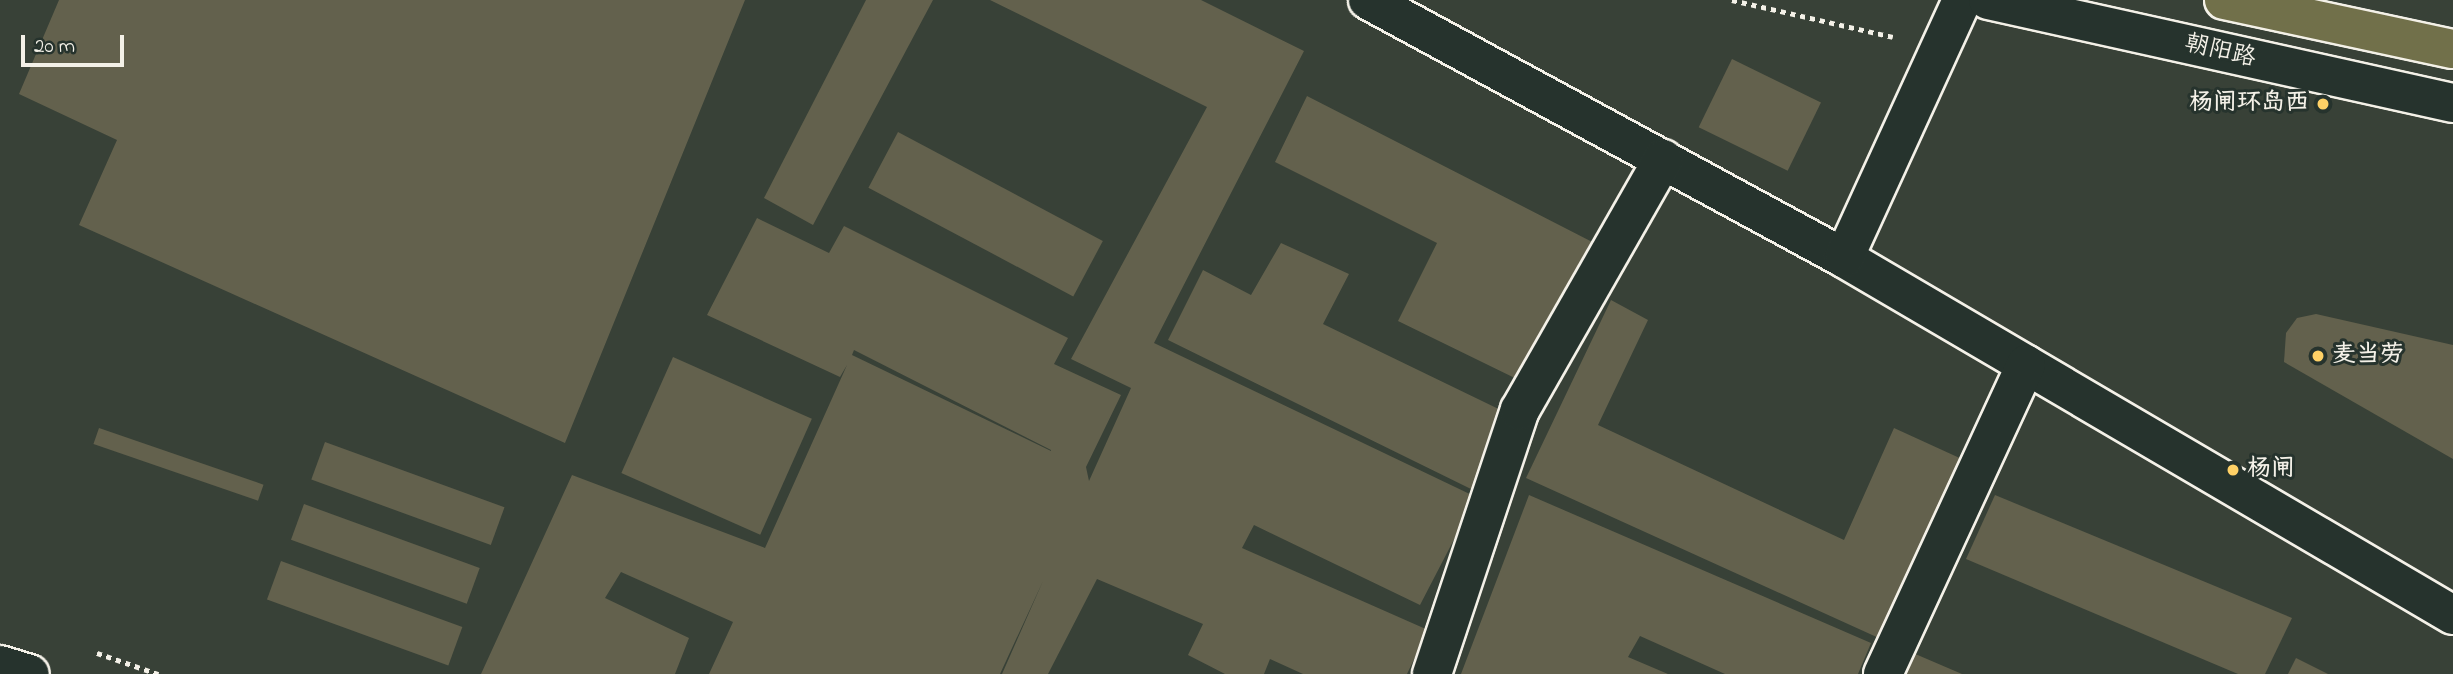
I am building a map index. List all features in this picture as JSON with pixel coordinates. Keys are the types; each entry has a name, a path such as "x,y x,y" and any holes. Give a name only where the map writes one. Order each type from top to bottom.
{"highway":[{"path":"2224,0 2453,49"}],"street":[{"path":"1367,0 1844,258 2453,615"},
{"path":"1844,258 1962,0"},
{"name":"朝阳路","path":"1988,0 2453,103"},
{"path":"1432,674 1520,410 1663,159"},
{"path":"1883,674 2026,364"},
{"path":"0,665 30,674"}],"path":[{"path":"1732,0 1893,37"},
{"path":"97,653 158,674"}],"building":[{"path":"59,0 745,0 565,443 79,225 117,140 19,94"},
{"path":"866,0 933,0 813,225 764,198"},
{"path":"990,0 1201,0 1304,51 1154,343 1476,497 1420,605 1254,525 1242,548 1428,630 1407,674 1303,674 1270,659 1264,674 1225,674 1188,655 1203,624 1097,579 1048,674 1002,674 1043,581 1000,674 709,674 733,622 621,572 605,598 689,638 675,674 481,674 572,475 765,548 847,365 840,377 707,315 757,218 829,253 844,226 1068,338 1054,364 1121,395 1086,467 1089,481 1131,388 1071,359 1207,107","holes":["854,350 1051,450 852,355"]},
{"path":"1732,59 1821,102 1788,171 1699,127"},
{"path":"1307,96 1604,248 1529,385 1398,321 1437,243 1275,162"},
{"path":"898,132 1103,241 1073,297 868,188"},
{"path":"1281,243 1349,274 1323,324 1511,415 1473,490 1168,340 1203,270 1251,295"},
{"path":"1611,300 1648,320 1598,425 1844,540 1894,428 1964,460 1881,639 1526,478"},
{"path":"2316,314 2453,345 2453,459 2284,362 2286,333 2297,318"},
{"path":"673,357 812,419 760,535 621,473"},
{"path":"99,428 264,485 258,501 93,444"},
{"path":"325,442 504,507 491,545 311,480"},
{"path":"1529,495 1871,643 1858,674 1725,674 1640,636 1628,657 1668,674 1461,674"},
{"path":"1995,495 2292,618 2265,674 2238,674 1966,559"},
{"path":"304,504 480,568 467,604 291,540"},
{"path":"281,561 462,627 448,666 267,600"},
{"path":"1913,653 1962,674 1904,674"},
{"path":"2296,658 2328,674 2288,674"}],"place":[{"name":"杨闸环岛西","path":"2323,104"},
{"name":"麦当劳","path":"2318,356"},
{"name":"杨闸","path":"2233,470"}]}
